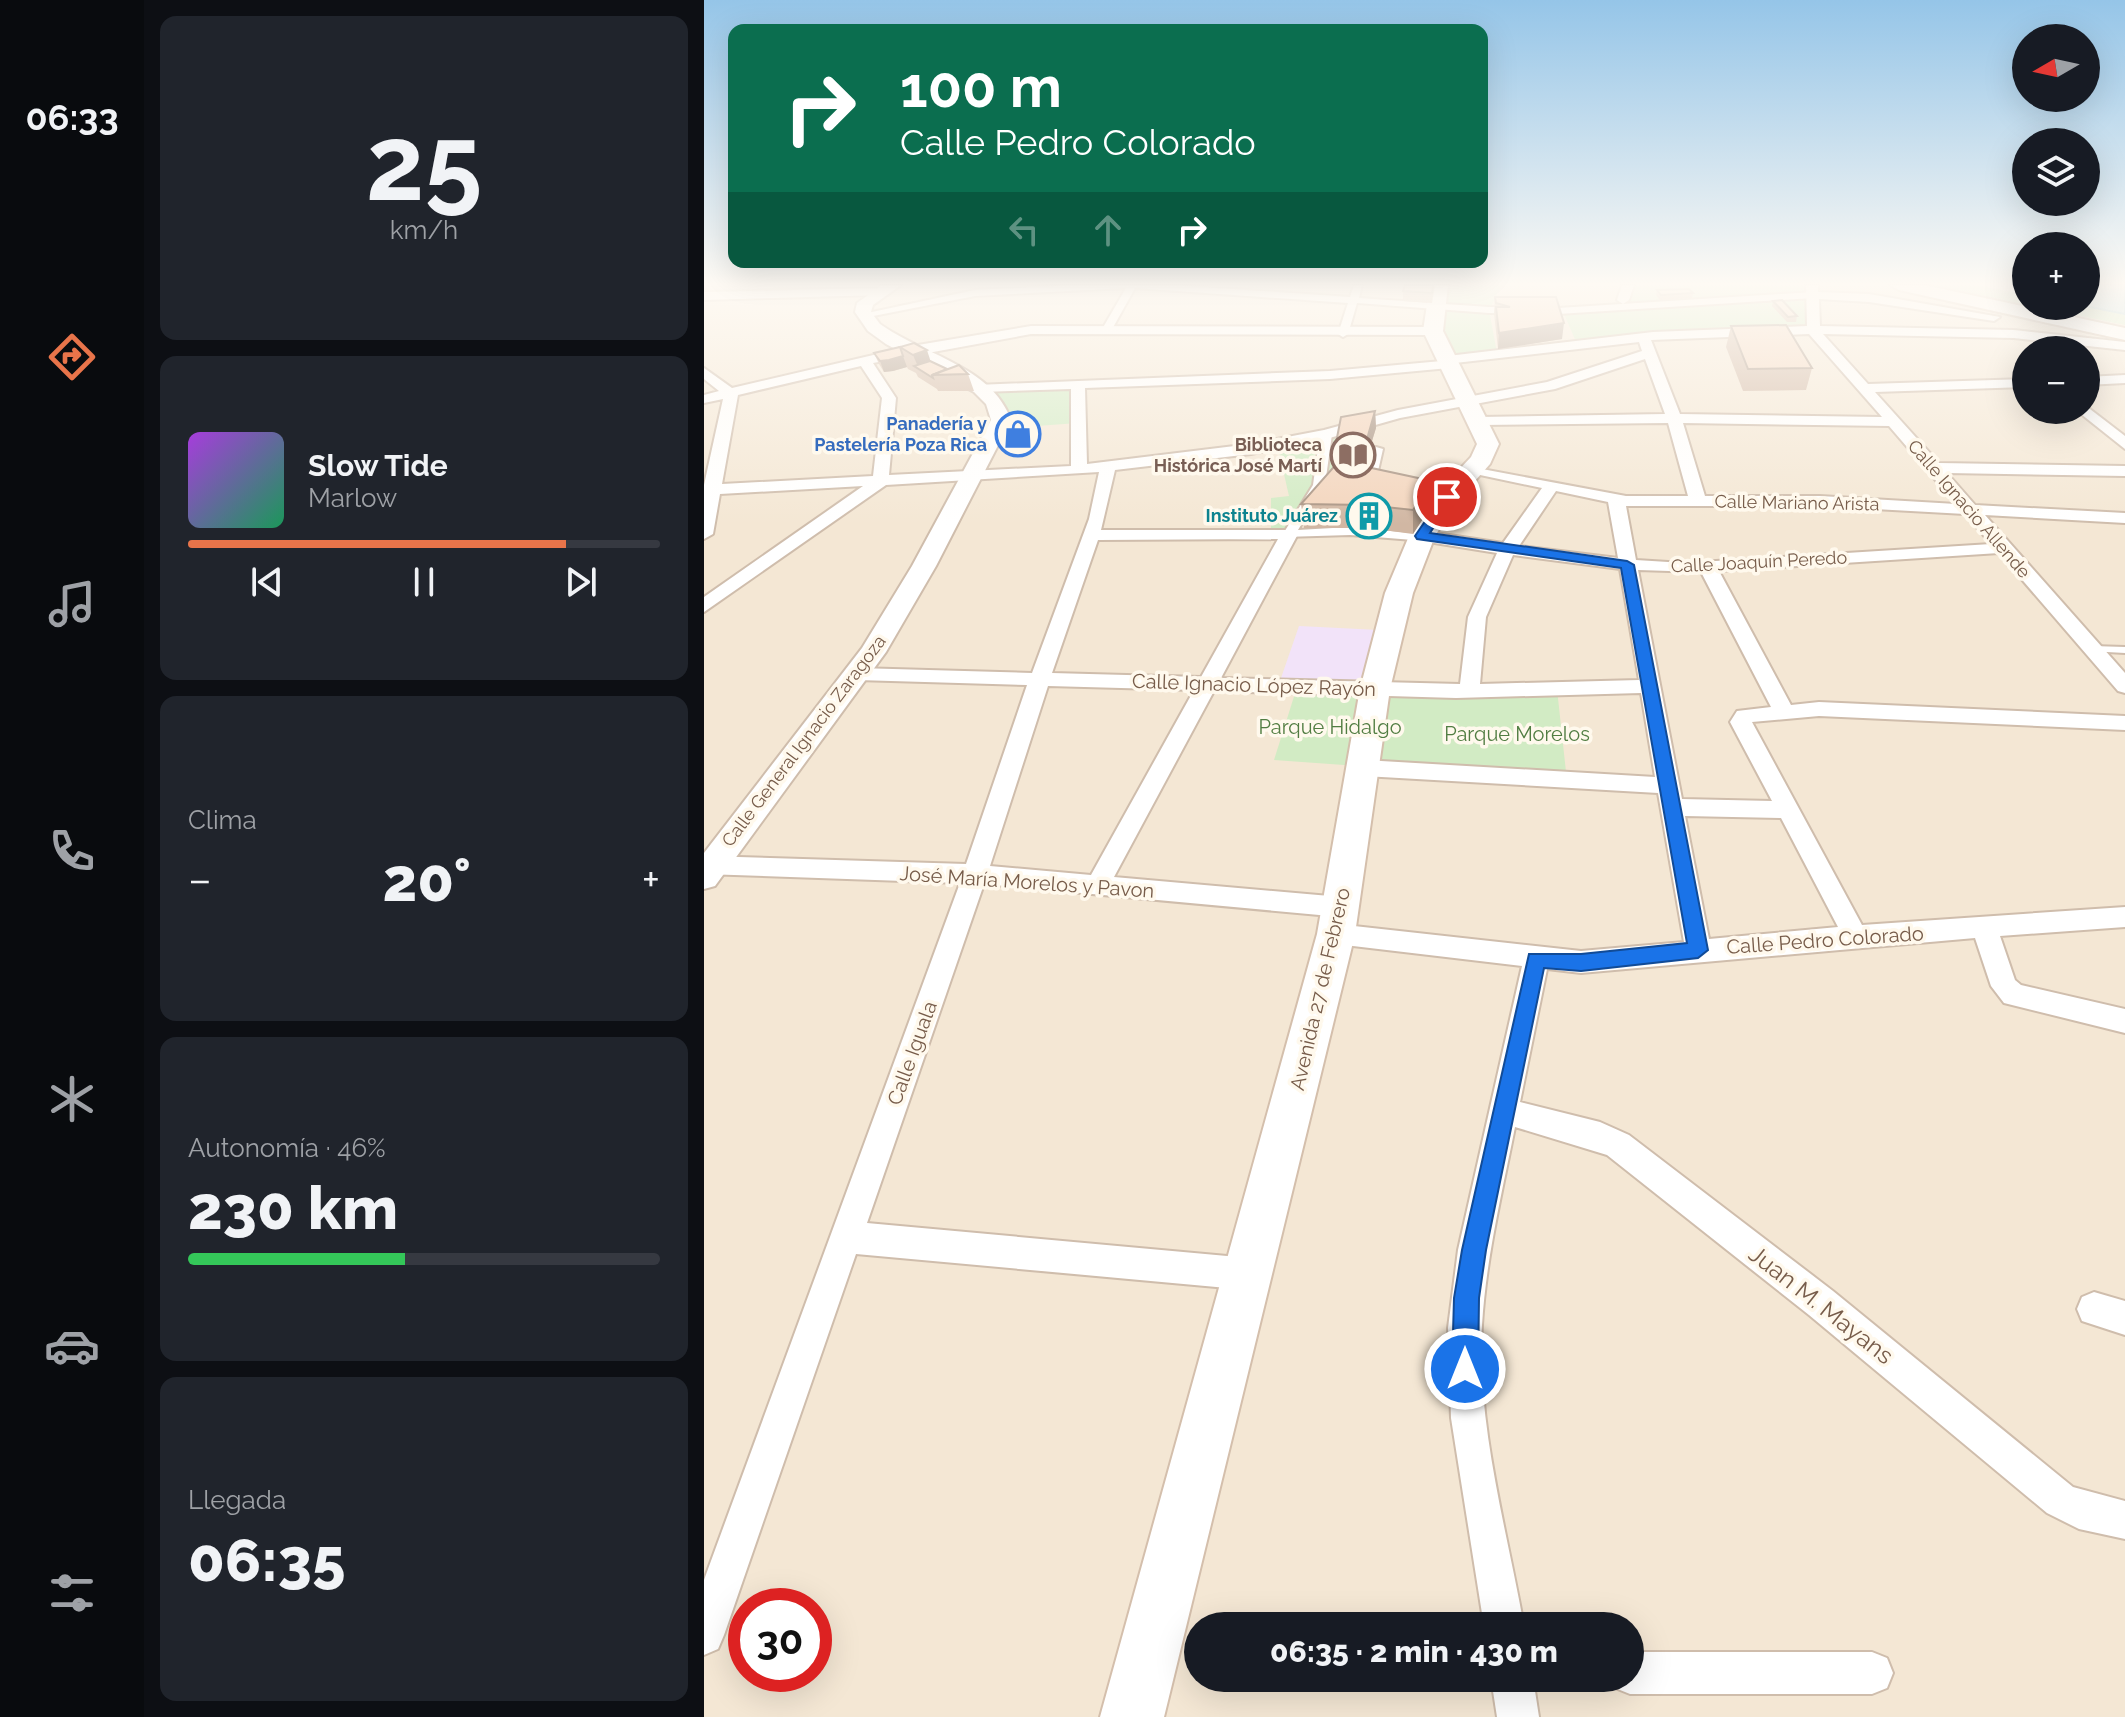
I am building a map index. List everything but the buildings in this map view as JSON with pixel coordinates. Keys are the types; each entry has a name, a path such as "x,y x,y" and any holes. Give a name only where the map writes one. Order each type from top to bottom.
{"main road":[{"name":"Avenida 27 de Febrero","path":"1132,1717 1339,920 1375,689 1399,593 1421,537 1451,487 1485,454 1488,444 1455,365"}],"street":[{"path":"704,399 857,365"},
{"path":"704,606 880,482 889,398 867,365"},
{"path":"936,365 984,396 1078,383 1299,376 1333,365"},
{"path":"1474,411 1601,365"},
{"path":"1655,365 1698,501"},
{"name":"Calle Ignacio Allende","path":"1844,365 2125,686"},
{"path":"704,372 731,394"},
{"path":"2100,380 2125,379"},
{"path":"1078,383 1079,470"},
{"path":"1864,388 2012,383"},
{"path":"704,534 708,490 731,394"},
{"name":"Calle General Ignacio Zaragoza","path":"706,869 857,674 910,590 1001,420 984,396"},
{"path":"708,490 969,478 1108,467 1251,449 1326,434 1398,414 1474,411 1894,422"},
{"path":"2100,424 2125,444"},
{"path":"1097,886 1205,683 1319,485 1326,434"},
{"name":"Calle Iguala","path":"704,1635 975,874 1090,535 1108,467"},
{"path":"1935,468 2125,471"},
{"name":"Calle Mariano Arista","path":"1451,487 1550,488 1616,500 1820,501 2125,518"},
{"path":"1470,691 1477,618 1508,550 1550,488"},
{"path":"1616,500 1698,950"},
{"name":"Calle Joaquín Peredo","path":"1090,535 1358,531 1627,565 1708,568 2003,548"},
{"path":"1708,568 1783,710"},
{"name":"Calle Ignacio López Rayón","path":"857,674 1470,691 1650,686"},
{"path":"1855,936 1741,721 1746,715 1819,709 2125,723"},
{"path":"1364,768 1788,810"},
{"name":"José María Morelos y Pavon","path":"706,869 975,874 1097,886 1339,920"},
{"name":"Calle Pedro Colorado","path":"1339,920 1536,960 1581,962 1855,936 2125,917"},
{"path":"1985,929 2004,986 2013,995 2125,1021"},
{"path":"1502,1612 1469,1418 1465,1328 1474,1250 1536,960"},
{"name":"Juan M. Mayans","path":"1504,1111 1600,1136 1618,1145 1821,1303 2060,1500 2079,1510 2125,1520"},
{"path":"846,1237 1249,1274"},
{"path":"1644,1673 1872,1673"},
{"path":"1514,1692 1518,1717"}],"lane":[{"path":"1379,449 1375,476 1394,484"},
{"path":"2092,649 2125,650"}],"shaded area":[{"path":"704,365 2012,365 2012,424 2100,424 2100,365 2125,365 2125,1717 704,1717"},
{"path":"1299,626 1379,630 1365,683 1281,678"}],"green space":[{"path":"1078,383 1078,423 995,429 981,388"},
{"path":"1340,433 1333,474 1292,527 1271,530 1271,498 1289,496 1278,448"},
{"name":"Parque Morelos","path":"1297,687 1557,689 1567,781 1274,760"}],"place":[{"name":"Panadería y Pastelería Poza Rica","path":"1018,434"},
{"name":"Biblioteca Histórica José Martí","path":"1353,455"},
{"name":"Instituto Juárez","path":"1369,516"}],"route":[{"path":"1447,497 1422,536 1627,565 1698,950 1567,963 1536,960 1474,1250 1467,1298 1465,1369"}],"park label":[{"name":"Parque Hidalgo","path":"1330,727"}]}
